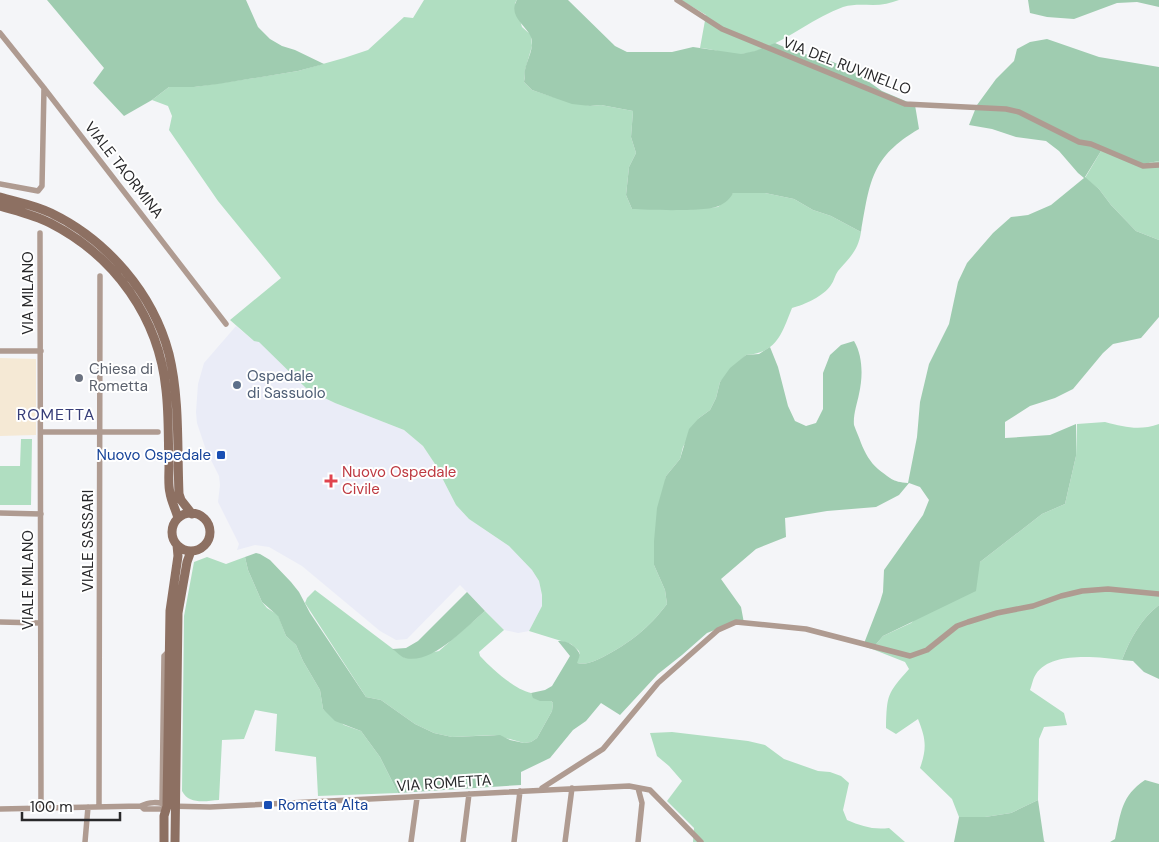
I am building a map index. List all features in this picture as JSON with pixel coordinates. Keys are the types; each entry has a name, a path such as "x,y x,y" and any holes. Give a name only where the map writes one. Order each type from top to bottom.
{"main road":[{"path":"0,197 50,213 83,232 114,258 139,288 158,325 169,355 175,390 179,494 185,506 192,514 204,520 209,532 208,540 203,546 191,551 177,545 173,539 172,531 178,518 192,514"},
{"path":"0,206 28,213 50,222 80,240 109,264 133,295 151,328 161,358 166,391 170,494 178,518"},
{"path":"174,842 174,816 168,805 169,652 170,611 178,556 177,545"},
{"path":"164,842 164,816 168,805 178,613 186,562 191,551"}],"street":[{"name":"VIA DEL RUVINELLO","path":"677,0 722,30 905,104 1006,109 1019,112 1079,142 1091,144 1143,166 1159,166"},
{"name":"VIALE TAORMINA","path":"0,33 226,324"},
{"path":"0,184 32,191 38,191 42,186 44,88"},
{"name":"VIA MILANO","path":"40,233 41,351"},
{"name":"VIALE SASSARI","path":"99,807 100,276"},
{"path":"0,352 41,351"},
{"name":"VIALE MILANO","path":"41,351 41,808"},
{"path":"41,432 158,432"},
{"path":"0,514 41,514"},
{"path":"540,789 603,749 658,683 718,630 736,622 806,629 910,656 927,650 958,626 968,622 997,613 1033,606 1068,594 1108,589 1159,594"},
{"path":"0,622 40,623"},
{"name":"VIA ROMETTA","path":"0,809 141,806 144,809 161,809 168,805 210,807 628,786 650,790 701,842"},
{"path":"565,842 572,788"},
{"path":"638,788 642,803 638,842"},
{"path":"514,842 520,791"},
{"path":"462,842 469,794"},
{"path":"411,842 417,798"},
{"path":"85,842 88,807"}],"shaded area":[{"name":"Nuovo Ospedale Civile","path":"236,326 254,341 259,341 308,390 335,403 404,430 423,446 435,464 456,505 469,519 509,546 532,570 539,581 542,606 529,631 518,633 504,630 460,585 407,639 396,640 380,631 302,566 269,547 255,545 237,550 239,544 218,502 219,476 206,450 197,423 196,412 198,384 204,363"},
{"path":"0,358 36,359 36,435 0,436"}],"green space":[{"path":"47,0 246,0 258,27 270,39 324,64 298,71 218,84 194,87 169,87 152,100 124,116 93,83 104,68"},
{"path":"424,0 517,0 515,3 522,27 531,35 532,46 525,70 524,82 532,90 590,106 601,105 633,111 631,137 636,153 629,167 626,195 632,209 718,207 733,193 765,193 794,199 861,232 856,249 838,271 828,289 813,300 792,308 785,326 772,346 746,355 720,382 716,398 710,410 699,418 683,447 680,459 666,476 654,565 665,590 667,604 646,628 631,640 603,657 588,663 576,662 580,655 579,651 571,644 529,631 542,606 539,581 532,570 509,546 469,519 456,505 435,464 423,446 404,430 335,403 308,390 259,342 254,341 230,320 281,278 218,201 169,130 172,116 168,106 152,100 169,87 194,87 298,71 368,50 404,17 413,18"},
{"path":"517,0 568,0 615,46 627,52 672,52 693,47 741,54 775,43 852,70 882,91 915,105 919,129 903,139 891,150 875,172 867,198 861,232 794,199 765,193 733,193 727,201 712,208 677,210 632,209 626,195 629,167 636,153 631,137 633,111 601,105 572,104 532,90 524,82 525,71 532,48 532,39 514,10"},
{"path":"681,0 899,0 880,5 843,7 830,12 768,47 736,54 700,48 706,15"},
{"path":"1028,0 1159,0 1159,7 1137,2 1117,3 1074,19 1047,17 1030,13"},
{"path":"1047,39 1099,57 1159,67 1159,161 1143,164 1101,151 1085,177 1099,189 1111,205 1136,231 1159,240 1159,317 1141,338 1113,344 1073,389 1055,398 1030,406 1005,422 1005,438 1050,435 1076,424 1076,456 1065,504 1042,514 980,562 976,591 883,636 872,649 863,646 883,592 884,570 923,515 929,500 920,487 909,483 899,495 876,507 827,511 785,518 786,537 756,549 721,579 741,607 744,623 732,623 707,633 658,674 620,715 601,703 586,721 573,730 550,758 521,772 521,785 398,793 380,757 361,731 335,721 323,709 320,690 296,645 286,636 278,616 262,602 248,570 245,557 256,553 260,554 270,560 291,582 366,697 381,700 415,724 434,733 452,737 500,735 510,740 524,743 531,742 537,738 552,711 553,703 533,698 531,693 545,690 552,686 570,656 558,641 568,643 577,649 580,655 577,663 591,662 631,640 653,621 667,604 665,590 654,565 657,508 666,476 680,459 689,429 710,410 716,398 720,382 730,368 746,355 759,354 770,347 778,367 788,406 795,421 806,426 816,423 823,409 823,373 830,355 841,345 854,341 861,360 862,374 854,425 866,454 875,466 892,479 908,483 917,437 920,402 929,364 949,324 958,282 967,263 993,233 1011,217 1028,215 1051,205 1084,178 1059,151 1046,141 1016,137 992,129 969,125 977,105 996,79 1014,61 1017,49 1030,42"},
{"path":"1101,151 1143,164 1159,161 1159,240 1136,231 1111,205 1099,189 1085,178"},
{"path":"1105,422 1138,428 1159,424 1159,605 1137,630 1122,660 1088,657 1063,659 1043,667 1035,676 1030,690 1064,713 1067,725 1044,727 1039,739 1038,800 1011,813 985,817 959,817 952,799 920,768 925,744 918,719 896,734 886,728 890,695 896,684 909,669 905,662 872,649 883,636 911,623 980,562 1042,514 1065,504 1076,456 1077,424"},
{"path":"21,439 32,439 31,505 0,505 0,466 20,466"},
{"path":"207,557 226,564 245,557 248,570 262,602 267,608 278,615 286,636 296,645 320,690 323,709 344,725 361,731 380,757 398,793 318,796 316,757 275,751 277,714 255,710 244,739 222,740 219,800 198,801 185,795 182,791 184,616 194,562"},
{"path":"315,590 405,658 439,651 485,611 504,630 479,652 480,656 511,683 532,695 553,703 552,711 537,738 531,742 524,743 495,735 452,737 434,733 415,724 381,700 366,697 305,603"},
{"path":"467,592 485,611 448,643 426,656 415,659 405,658 392,649 406,648 418,641"},
{"path":"1159,605 1159,679 1144,672 1133,661 1122,660 1137,630"},
{"path":"672,732 748,741 765,745 784,759 818,771 830,772 841,776 849,783 843,810 847,820 867,827 889,828 905,842 693,842 694,828 667,801 682,781 657,756 650,733"},
{"path":"1145,780 1159,784 1159,842 1110,842 1115,839 1123,806 1131,792"},
{"path":"1038,800 1045,842 954,842 959,817 985,817 1011,813"}],"place":[{"name":"Chiesa di Rometta","path":"79,378"},
{"name":"Ospedale di Sassuolo","path":"237,385"},
{"name":"Nuovo Ospedale","path":"221,455"},
{"name":"Nuovo Ospedale Civile","path":"331,481"},
{"name":"Rometta Alta","path":"268,805"}],"district":[{"name":"ROMETTA","path":"56,414"}]}
